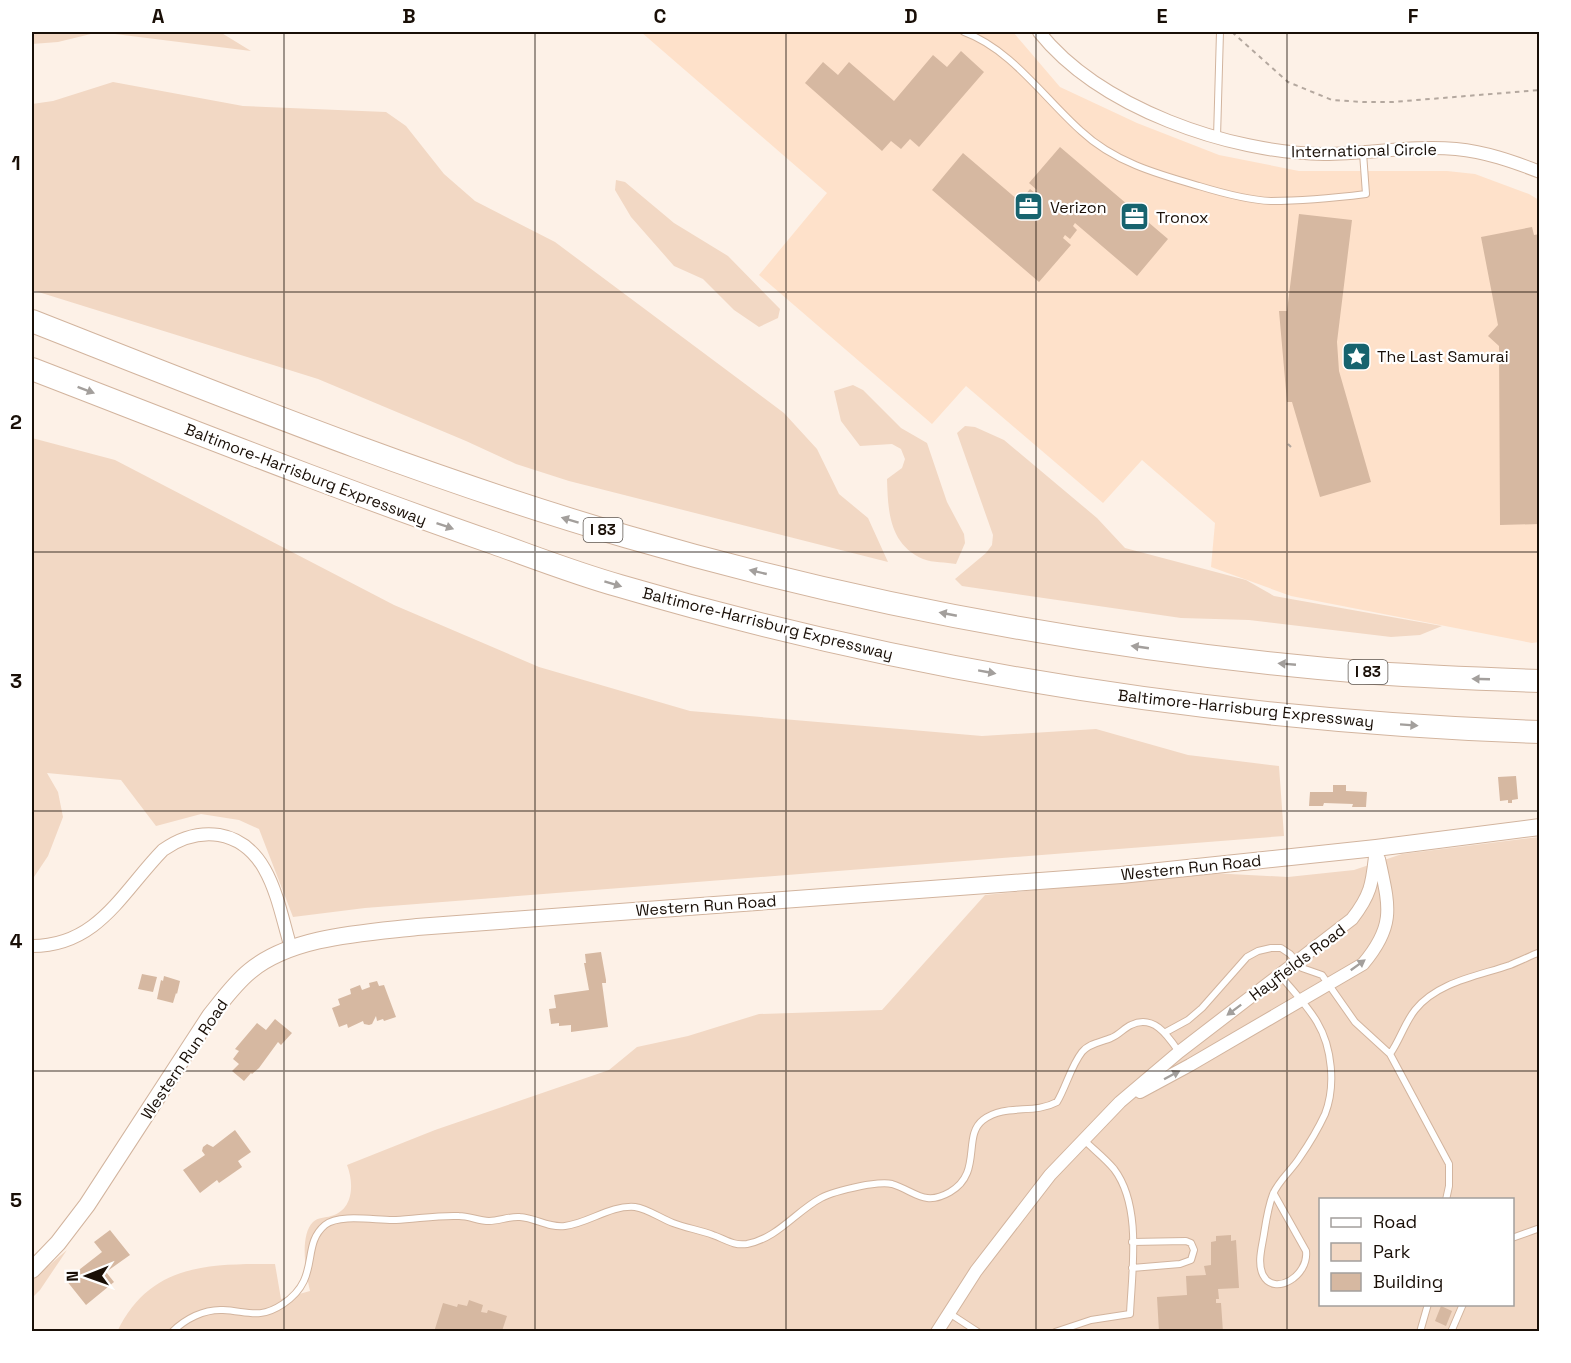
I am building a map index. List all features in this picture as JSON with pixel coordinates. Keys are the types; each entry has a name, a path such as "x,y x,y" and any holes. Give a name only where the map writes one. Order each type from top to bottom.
{"highway":[{"name":"I 83","path":"32,321 344,441 507,499 631,538 763,573 948,614 1137,646 1362,672 1539,681"},
{"name":"Baltimore-Harrisburg Expressway","path":"32,369 418,517 607,582 726,616 935,663 1127,695 1374,723 1539,732"}],"street":[{"name":"International Circle","path":"1040,32 1064,59 1109,92 1165,119 1217,137 1246,145 1299,153 1454,149 1486,153 1539,171"},
{"name":"Western Run Road","path":"32,1270 58,1243 87,1205 230,990 251,970 291,948 356,934 417,927 1121,875 1376,848 1539,827"},
{"path":"32,946 66,941 87,932 103,919 163,850 175,841 209,834 229,837 247,846 261,861 270,878 291,948"},
{"name":"Hayfields Road","path":"938,1332 976,1271 1050,1175 1120,1102 1179,1052 1341,929 1363,904 1372,887 1376,848"},
{"name":"Hayfields Road","path":"1120,1102 1190,1065 1363,963 1375,950 1384,933 1388,917 1387,895 1376,848"}],"lane":[{"path":"964,32 974,35 1000,51 1099,147 1126,163 1163,176 1227,194 1269,201 1316,200 1366,194 1363,153"},
{"path":"1217,137 1220,32"},
{"path":"1166,1032 1188,1020 1202,1008 1247,957 1258,951 1281,948 1290,954 1302,968 1322,975 1355,1022 1390,1054 1449,1164 1446,1198"},
{"path":"1390,1054 1399,1042 1405,1025 1426,998 1442,988 1489,970 1510,965 1539,952"},
{"path":"1274,1194 1306,1251 1307,1260 1297,1276 1280,1284 1271,1283 1263,1277 1260,1269 1260,1254 1274,1194 1298,1160 1326,1112 1331,1072 1324,1036 1316,1020 1280,975"},
{"path":"172,1332 184,1320 207,1312 222,1310 247,1314 264,1312 281,1306 296,1294 305,1282 310,1268 311,1249 325,1224 339,1219 393,1220 457,1215 488,1221 519,1216 549,1226 564,1226 622,1207 638,1208 674,1223 715,1235 730,1244 745,1244 763,1239 821,1197 866,1185 891,1184 922,1197 936,1198 961,1185 970,1165 975,1127 998,1112 1017,1108 1049,1107 1057,1102 1083,1051 1091,1045 1117,1035 1132,1024 1143,1022 1154,1024 1166,1032 1179,1052"},
{"path":"1055,1332 1090,1320 1130,1314 1133,1221 1130,1204 1124,1185 1113,1168 1083,1139"},
{"path":"1514,1237 1539,1228"},
{"path":"1132,1242 1186,1241 1191,1243 1194,1250 1191,1260 1180,1264 1132,1268"},
{"path":"1420,1332 1428,1306"},
{"path":"1451,1332 1463,1306"},
{"path":"948,1313 978,1332"}],"path":[{"path":"1232,32 1288,82 1332,100 1393,102 1539,90"},
{"path":"1288,444 1291,447"}],"shaded area":[{"path":"641,32 1013,32 1060,87 1137,123 1219,155 1299,171 1447,171 1475,174 1539,200 1539,642 1532,643 1291,596 1211,567 1215,523 1142,460 1103,503 966,386 932,424 759,275 827,193"}],"green space":[{"path":"32,32 99,32 58,42 32,44"},
{"path":"99,32 220,32 251,51"},
{"path":"113,82 243,106 386,112 406,126 444,174 475,201 555,242 784,413 817,449 839,494 868,518 888,562 569,481 516,464 318,379 32,290 32,104 53,101"},
{"path":"616,180 625,182 674,223 728,256 780,309 778,318 759,327 734,310 703,279 674,266 631,217 615,190"},
{"path":"853,385 863,390 901,428 927,443 947,502 964,534 965,543 956,564 923,559 912,553 897,536 888,503 887,479 902,468 905,459 901,449 892,444 860,446 841,421 834,391"},
{"path":"965,426 975,427 1004,440 1097,518 1125,548 1246,580 1274,596 1442,626 1420,635 1391,637 1249,620 1181,618 962,586 955,579 986,553 992,545 993,535 957,433"},
{"path":"32,438 115,460 394,605 539,667 690,711 982,736 1096,729 1188,755 1279,766 1284,836 365,908 293,917 259,829 239,820 201,814 156,826 121,780 47,773 58,792 63,817 48,856 32,880"},
{"path":"1539,837 1539,1331 117,1332 131,1309 146,1292 164,1280 205,1267 275,1264 281,1299 310,1291 305,1255 306,1236 315,1220 339,1213 348,1202 351,1180 347,1165 435,1130 609,1070 637,1047 688,1036 759,1014 882,1010 985,895 1211,873 1288,877 1354,870 1402,854"},
{"path":"67,1250 40,1290 32,1298 32,1280"}],"building":[{"path":"961,51 984,72 919,147 910,139 901,149 891,141 882,151 805,83 823,62 838,75 849,62 894,101 933,55 947,67"},
{"path":"1060,147 1168,239 1137,276 1075,223 1073,226 1077,230 1070,239 1065,235 1063,238 1071,245 1039,282 932,190 963,153 1025,206 1027,203 1022,199 1030,189 1035,193 1037,190 1029,183"},
{"path":"1299,214 1352,220 1337,342 1339,371 1371,482 1320,497 1292,402 1287,402 1279,311 1287,311"},
{"path":"1532,227 1534,235 1540,234 1540,524 1500,525 1499,346 1488,336 1498,325 1481,237"},
{"path":"1516,776 1518,799 1512,800 1512,803 1508,803 1508,800 1500,801 1498,777"},
{"path":"1333,785 1346,785 1346,791 1367,792 1366,807 1324,803 1323,806 1309,806 1310,792 1333,792"},
{"path":"601,952 606,980 606,983 602,983 608,1027 571,1032 571,1025 551,1024 549,1009 556,1008 554,995 589,990 584,963 586,963 585,954"},
{"path":"142,974 157,977 153,992 138,989"},
{"path":"164,976 180,981 173,1003 157,999"},
{"path":"377,981 379,986 384,985 396,1017 377,1021 376,1016 369,1025 364,1024 363,1021 348,1028 347,1024 339,1027 332,1008 340,1005 338,999 351,994 350,989 360,985 362,990 370,987 369,983"},
{"path":"275,1019 292,1033 281,1045 278,1042 259,1068 244,1081 232,1071 239,1064 233,1059 239,1051 235,1049 257,1023 266,1030"},
{"path":"235,1130 251,1152 238,1161 242,1167 219,1183 217,1180 200,1193 183,1170 205,1155 202,1151 203,1147 207,1144 213,1147"},
{"path":"110,1230 130,1255 106,1272 114,1282 86,1305 66,1280 102,1252 94,1242"},
{"path":"1231,1235 1231,1241 1236,1240 1239,1288 1218,1289 1219,1299 1216,1299 1216,1303 1221,1303 1223,1332 1159,1332 1157,1297 1187,1295 1186,1276 1206,1275 1204,1266 1211,1265 1211,1242 1216,1241 1216,1236"},
{"path":"469,1300 483,1305 481,1312 487,1313 488,1310 507,1316 502,1331 434,1332 443,1303 457,1307 458,1304 467,1306"},
{"path":"1441,1306 1452,1311 1446,1326 1435,1321"}],"place":[{"name":"Verizon","path":"1029,207"},
{"name":"Tronox","path":"1135,217"},
{"name":"The Last Samurai","path":"1356,356"}]}
